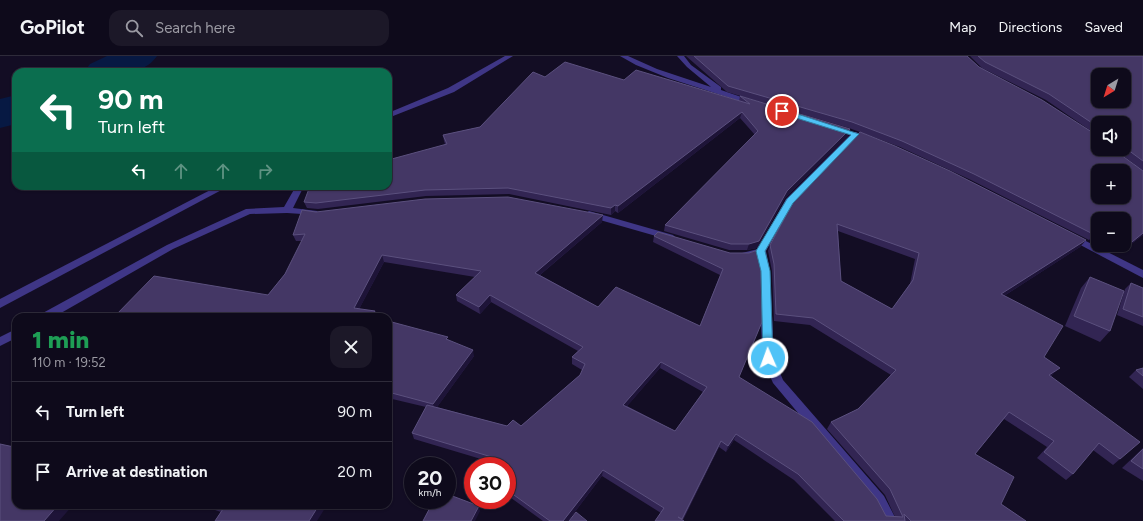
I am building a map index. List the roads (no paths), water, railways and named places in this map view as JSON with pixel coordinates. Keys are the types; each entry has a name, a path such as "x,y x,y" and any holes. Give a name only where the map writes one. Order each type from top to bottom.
{"street":[{"path":"392,114 452,90 510,56"},
{"path":"623,56 646,68 758,104"},
{"path":"680,56 689,66 725,94"},
{"path":"735,255 747,256 761,251 790,201 856,135"},
{"path":"0,304 217,190"},
{"path":"287,210 298,190"},
{"path":"52,313 170,247 249,211 287,210 318,214 325,213"},
{"path":"576,212 606,218 678,240"},
{"path":"1064,233 1143,274"},
{"path":"761,251 765,271 768,358 779,383 878,500 890,521"},
{"path":"0,342 12,335"}],"waterway":[{"path":"112,68 138,56"},
{"path":"0,115 12,110"}]}
